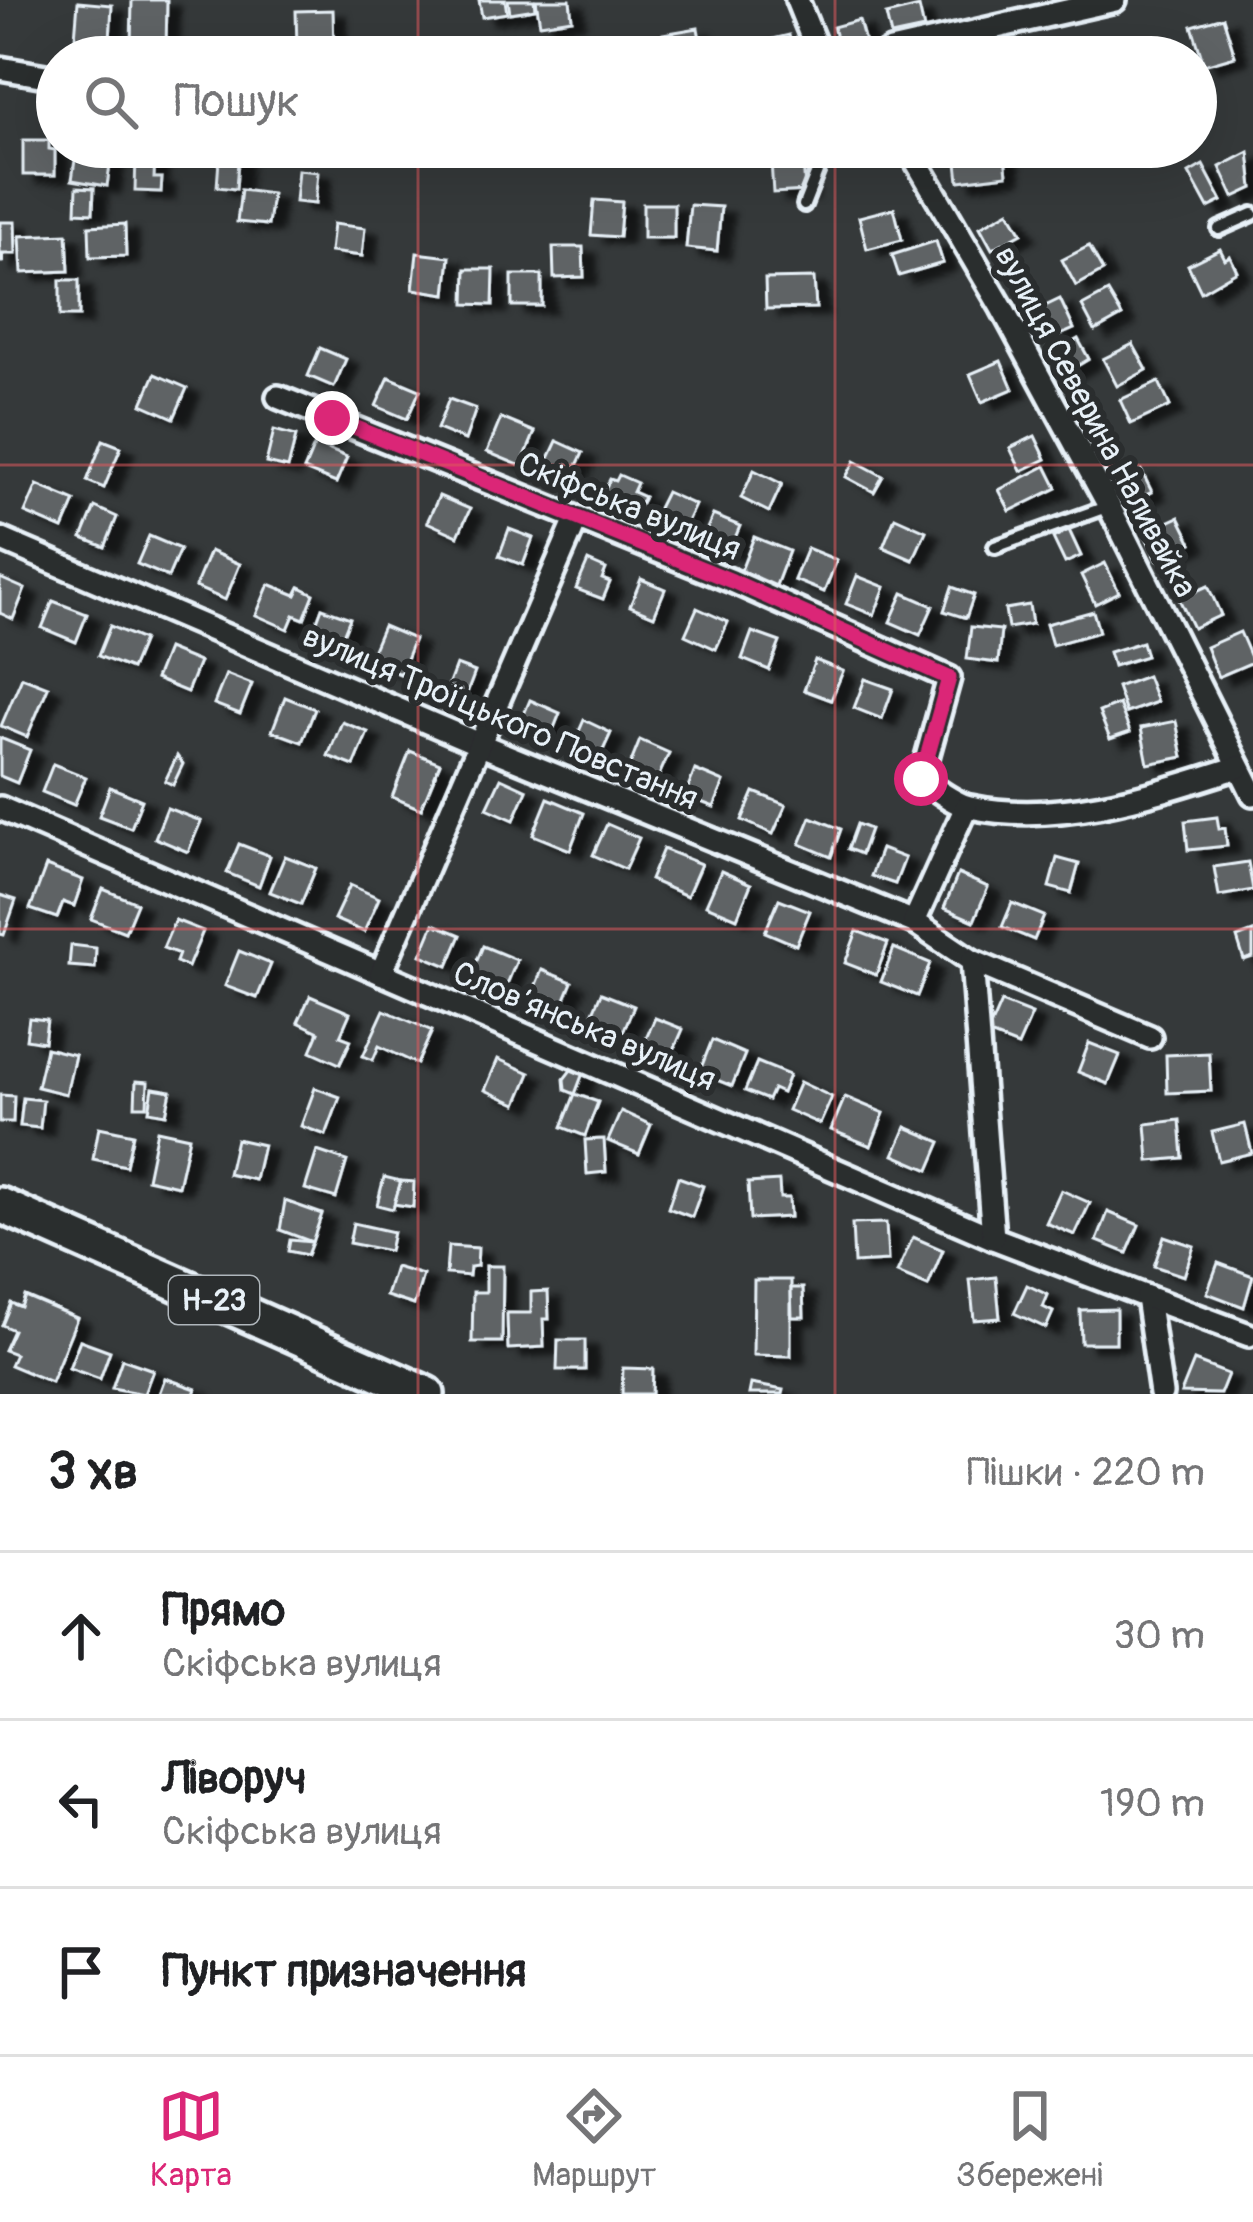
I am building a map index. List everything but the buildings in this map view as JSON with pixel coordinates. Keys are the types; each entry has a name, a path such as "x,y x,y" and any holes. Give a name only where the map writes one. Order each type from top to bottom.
{"main road":[{"name":"Н-23","path":"0,1205 427,1394"}],"street":[{"path":"797,0 812,36"},
{"path":"957,36 1115,0"},
{"path":"0,68 36,74"},
{"name":"вулиця Северина Наливайка","path":"920,168 1109,506 1253,794"},
{"name":"Скіфська вулиця","path":"278,397 732,581 949,678 921,779 966,807"},
{"path":"380,973 576,520"},
{"name":"вулиця Троїцького Повстання","path":"0,538 481,746 914,922 972,961 1150,1037"},
{"path":"914,922 966,807 1038,814 1085,808 1168,790 1239,767"},
{"name":"Словʼянська вулиця","path":"0,808 993,1238 1249,1335"},
{"path":"972,961 993,1238"},
{"path":"1147,1297 1161,1394"}],"lane":[{"path":"804,205 819,168"},
{"path":"1219,229 1253,214"},
{"path":"995,547 1109,506"}],"route":[{"path":"332,418 732,581 949,678 921,779"}]}
